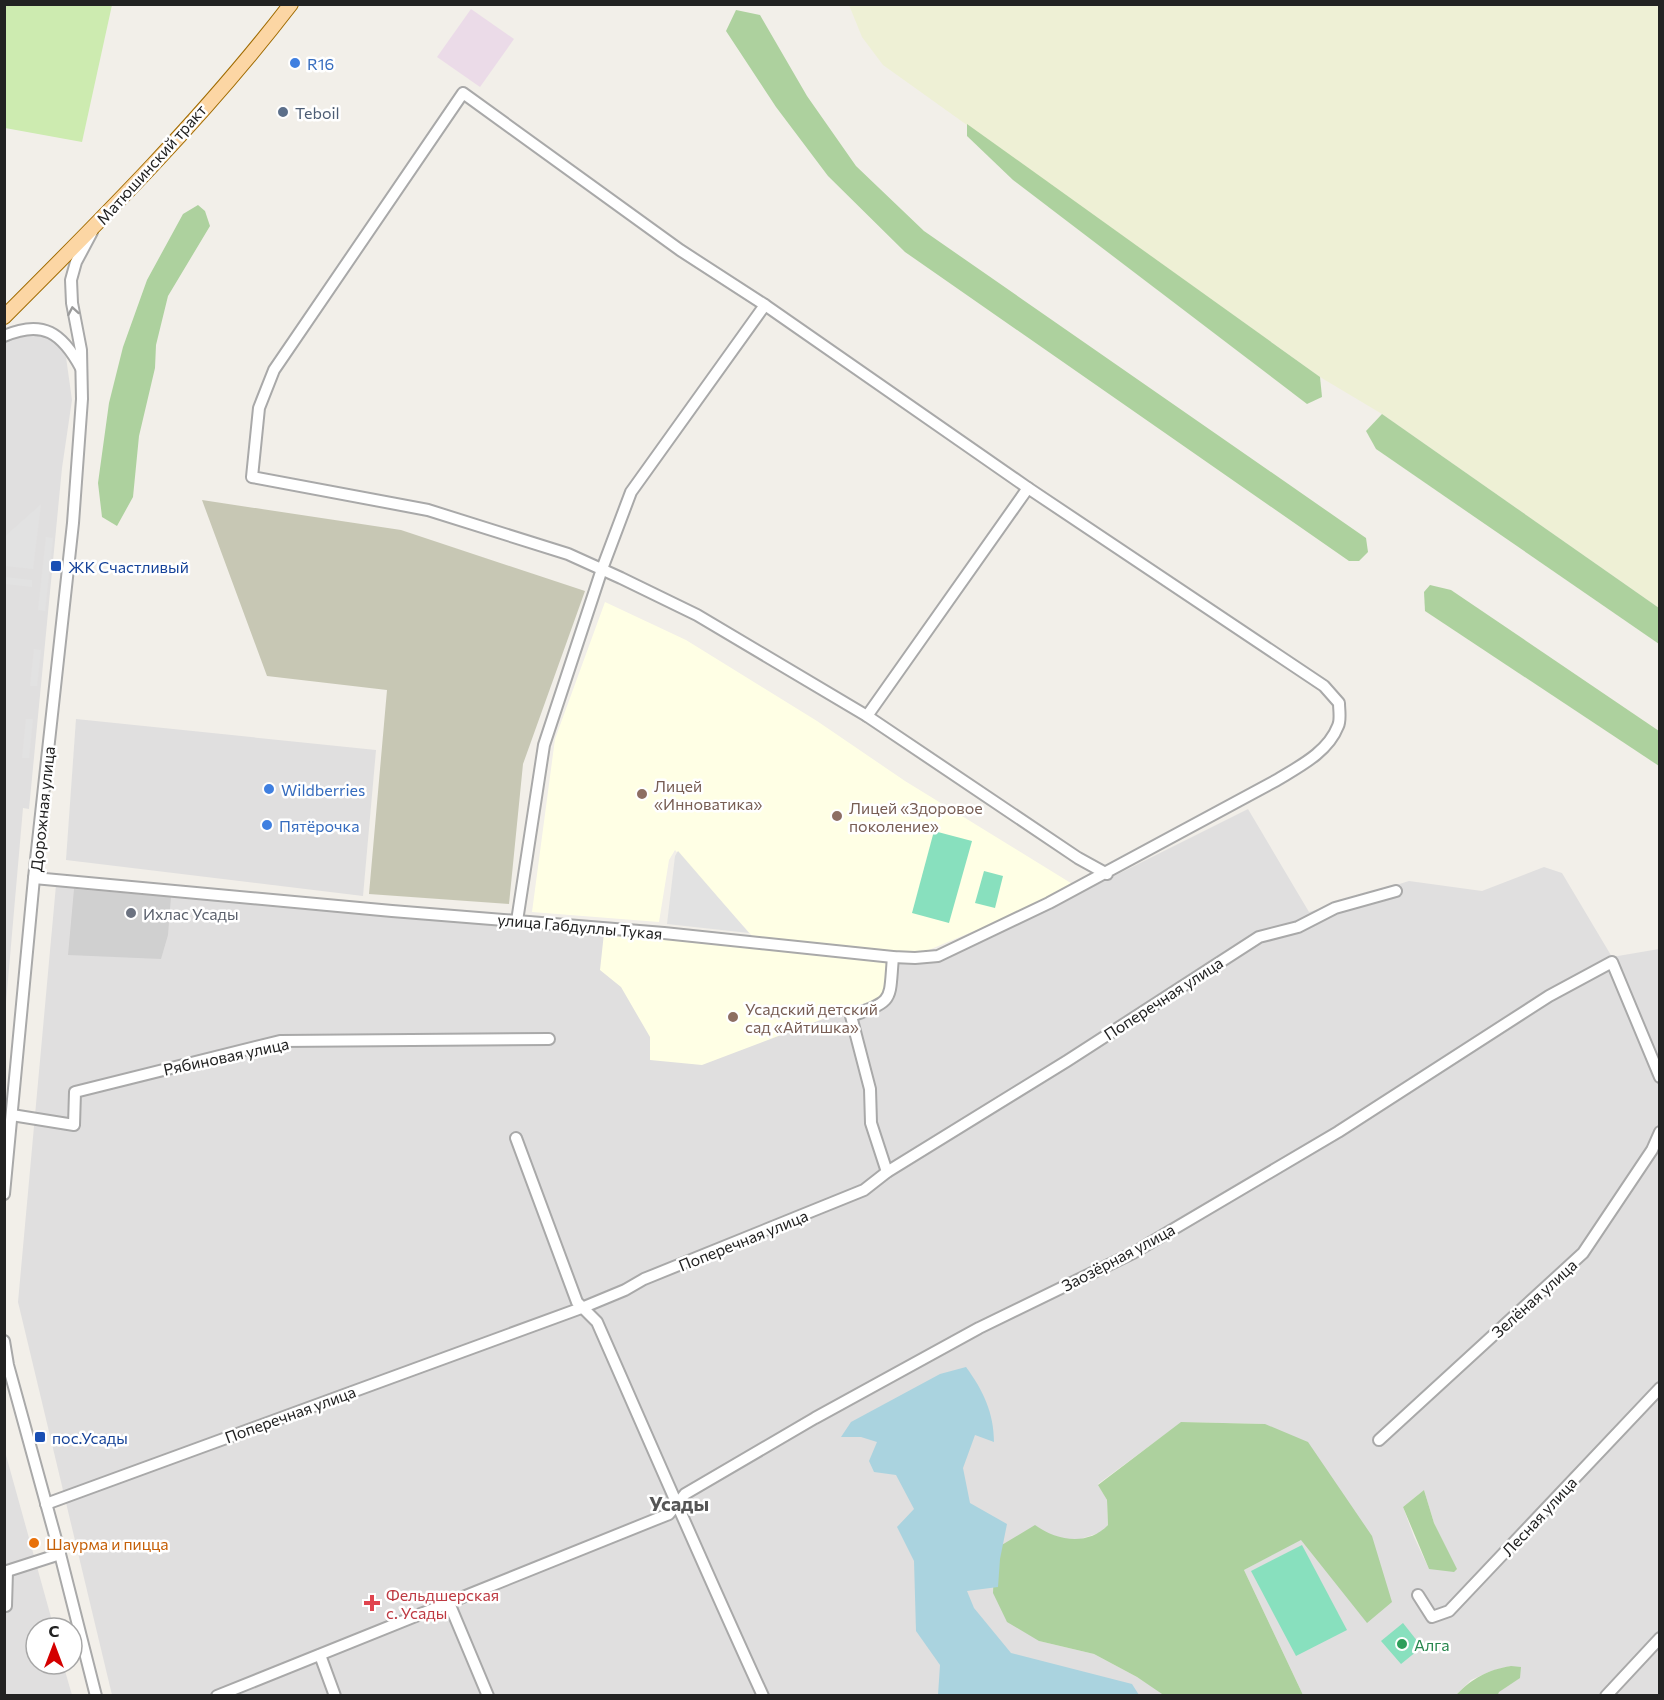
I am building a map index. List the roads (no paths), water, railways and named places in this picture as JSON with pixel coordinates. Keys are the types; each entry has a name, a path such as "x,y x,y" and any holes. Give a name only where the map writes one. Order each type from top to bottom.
{"main road":[{"name":"Матюшинский тракт","path":"4,317 95,226 232,76 291,4"}],"street":[{"name":"улица Габдуллы Тукая","path":"34,878 686,935 892,957 938,956 1107,874 1305,763 1328,744 1339,724 1339,703 1324,686 1028,488 765,305 680,250 463,93 274,370 259,408 252,477 428,510 568,554 602,569"},
{"name":"Дорожная улица","path":"4,1194 34,878 73,523 82,399 81,350 72,303 71,280 76,262 95,226"},
{"path":"517,921 543,744 602,569 631,492 765,305"},
{"path":"4,336 26,328 51,332 73,353 81,369"},
{"path":"867,716 1028,488"},
{"path":"602,569 697,615 867,716 1078,858 1107,874"},
{"name":"Поперечная улица","path":"46,1504 584,1307 864,1190 887,1172 1259,937 1298,927 1335,908 1396,891"},
{"path":"887,1172 871,1123 870,1089 851,1016 883,1003 889,996 892,957"},
{"name":"Заозёрная улица","path":"217,1695 669,1514 685,1494 825,1412 980,1328 1133,1253 1338,1132 1549,996 1612,962 1659,1077"},
{"name":"Рябиновая улица","path":"12,1115 74,1125 75,1092 280,1041 549,1039"},
{"name":"Зелёная улица","path":"1379,1440 1583,1253 1652,1150 1659,1132"},
{"path":"516,1138 577,1302 597,1322 703,1564 764,1695"},
{"path":"4,1341 8,1365 96,1695"},
{"name":"Лесная улица","path":"1418,1595 1432,1617 1449,1611 1659,1389"},
{"path":"4,1606 6,1606 6,1572 60,1554"},
{"path":"449,1603 488,1695"},
{"path":"1606,1695 1659,1638"},
{"path":"320,1655 335,1695"}],"water":[{"path":"966,1367 978,1384 990,1412 994,1442 975,1435 963,1468 970,1503 1007,1524 1000,1559 998,1587 967,1591 974,1608 1011,1653 1132,1684 1139,1695 938,1695 940,1665 916,1631 914,1561 897,1527 914,1509 896,1475 874,1472 869,1461 877,1442 861,1437 841,1437 851,1422 940,1374"}],"place":[{"name":"R16","path":"295,63"},
{"name":"Teboil","path":"283,112"},
{"name":"ЖК Счастливый","path":"56,566"},
{"name":"Wildberries","path":"269,789"},
{"name":"Лицей «Инноватика»","path":"642,794"},
{"name":"Лицей «Здоровое поколение»","path":"837,816"},
{"name":"Пятёрочка","path":"267,825"},
{"name":"Ихлас Усады","path":"131,913"},
{"name":"Усадский детский сад «Айтишка»","path":"733,1017"},
{"name":"пос.Усады","path":"40,1437"},
{"name":"Шаурма и пицца","path":"34,1543"},
{"name":"Фельдшерская с. Усады","path":"372,1603"},
{"name":"Алга","path":"1402,1644"}],"district":[{"name":"Усады","path":"679,1503"}]}
